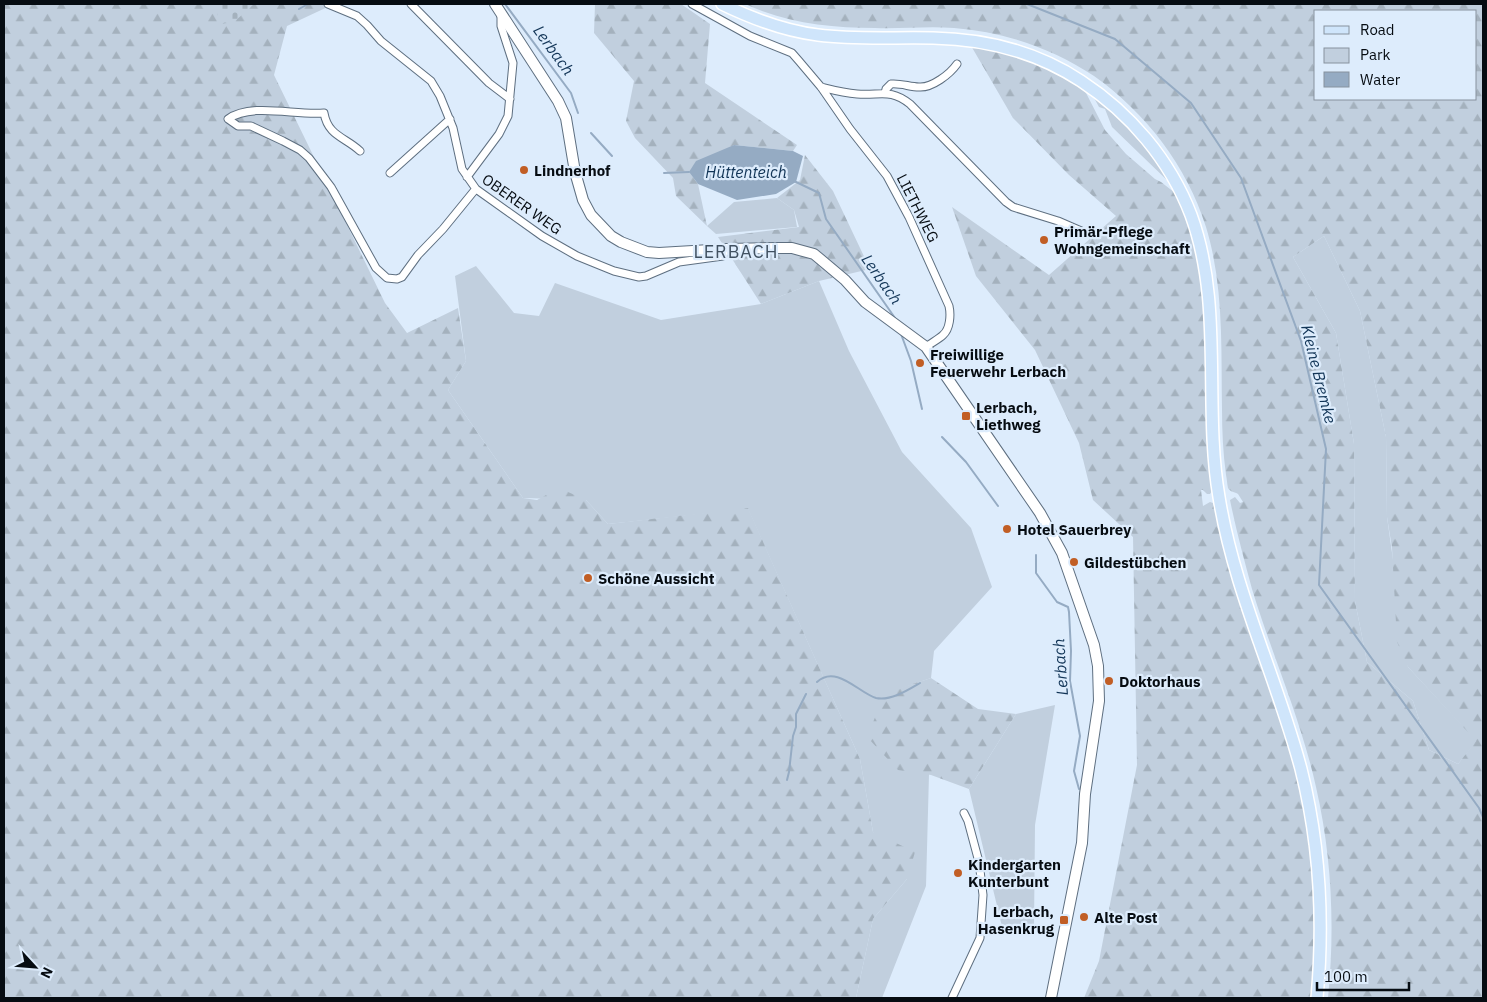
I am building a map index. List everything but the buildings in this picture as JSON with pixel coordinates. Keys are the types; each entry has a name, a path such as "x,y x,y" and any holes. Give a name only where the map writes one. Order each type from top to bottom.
{"main road":[{"path":"722,4 753,18 802,32 848,38 953,39 990,43 1023,52 1066,72 1105,98 1132,122 1145,137 1180,189 1191,216 1205,267 1210,321 1213,447 1224,529 1242,593 1301,769 1310,810 1320,898 1320,951 1317,998"},
{"path":"738,4 777,19 820,28 858,31 935,31 971,34 1009,41 1042,52 1082,73 1117,99 1151,133 1177,171 1198,213 1213,272 1217,321 1220,446 1232,528 1249,590 1296,728 1317,809 1323,848 1328,905 1328,952 1324,998"}],"street":[{"name":"OBERER WEG","path":"328,4 357,16 384,45 430,79 439,93 450,119 460,162 467,177 476,189 542,236 576,256 614,271 643,276 679,262 723,256 726,249"},
{"path":"411,4 489,83 510,99"},
{"name":"LIETHWEG","path":"692,4 750,36 792,54 821,87 850,129 887,176 909,217 949,306 949,323 944,335 926,347"},
{"path":"467,177 501,132 508,116 513,60 502,34 498,8"},
{"path":"498,8 558,101 566,118 581,193 591,215 600,226 621,242 646,252 792,248 814,254 845,280 865,302 926,347 1040,513 1062,553 1097,656 1099,701 1085,794 1082,843 1051,998"},
{"path":"885,93 891,84 921,88 929,86 957,64"},
{"path":"821,87 859,94 885,93 900,96 1006,202 1013,207 1058,221 1081,231"},
{"path":"360,151 336,135 326,121 324,113 260,111 243,113 228,119 238,126 251,126 283,141 300,150 309,158 331,187 376,268 387,278 397,279 402,277 418,255 443,229 474,191"},
{"path":"390,172 450,119"},
{"path":"952,998 980,938 983,895 979,862 964,813"}],"green space":[{"path":"4,4 334,4 287,26 274,75 385,303 407,333 458,308 466,361 448,390 523,498 537,500 559,488 586,500 608,524 748,508 860,759 873,832 915,852 907,879 873,919 856,998 4,998"},
{"path":"215,4 254,4 234,22 220,24"},
{"path":"595,4 681,4 710,24 705,83 797,145 793,151 734,145 689,172 698,184 707,226 676,196 673,178 635,138 626,121 634,81 594,33"},
{"path":"745,4 1483,4 1483,998 1328,998 1331,892 1326,840 1310,762 1252,589 1230,500 1235,497 1240,503 1243,502 1238,494 1228,488 1225,467 1222,426 1219,294 1212,249 1198,205 1188,183 1162,142 1131,107 1094,76 1061,57 1027,43 973,30 934,27 858,28 808,23 776,16","holes":["1324,236 1360,311 1386,437 1387,517 1392,548 1397,642 1408,667 1476,741 1458,764 1429,750 1413,701 1367,662 1355,601 1354,444 1336,333 1293,257"]},
{"path":"970,44 1022,56 1076,82 1085,91 1105,130 1126,154 1155,179 1179,196 1188,217 1204,287 1214,488 1210,494 1201,490 1203,506 1210,502 1216,504 1298,770 1315,871 1314,998 1084,998 1099,961 1137,765 1133,537 1093,500 1079,443 1035,350 976,276 952,207 1049,275 1116,216 1069,175 1013,118"},
{"path":"1092,94 1117,113 1155,155 1170,183 1112,127 1105,109 1099,107"},
{"path":"805,155 833,191 870,269 819,281 761,304 718,237 799,227 794,210 777,198 800,180"},
{"path":"777,198 794,210 797,227 716,234 707,226 734,202"},
{"path":"1324,236 1360,311 1386,437 1387,517 1408,667 1477,741 1458,764 1429,750 1413,701 1367,662 1355,601 1354,444 1336,333 1293,257"},
{"path":"476,266 514,313 539,316 555,283 661,320 761,304 819,281 849,351 902,452 971,528 992,587 934,651 931,678 885,694 929,774 926,886 882,998 856,998 873,919 907,879 873,832 860,759 748,509 608,524 586,500 523,498 448,390 466,361 455,276"},
{"path":"931,678 978,709 1016,714 969,789 931,775 898,770 867,737 885,693"},
{"path":"1055,705 1035,825 1034,927 1004,935 969,789 1016,714"}],"water":[{"name":"Hüttenteich","path":"734,145 793,151 803,156 796,182 776,194 737,200 698,184 689,172 696,161"}],"waterway":[{"path":"299,9 308,4"},
{"name":"Lerbach","path":"505,4 571,93 578,113"},
{"name":"Kleine Bremke","path":"1027,4 1115,39 1191,103 1241,178 1301,341 1326,449 1319,585 1479,808 1483,817"},
{"name":"Lerbach","path":"591,133 612,156"},
{"name":"Lerbach","path":"664,173 689,172"},
{"name":"Lerbach","path":"794,181 819,193 826,219 895,318"},
{"name":"Lerbach","path":"901,334 911,361 922,409"},
{"name":"Lerbach","path":"942,437 966,462 998,506"},
{"name":"Lerbach","path":"1036,555 1036,573 1057,602 1068,607 1069,612 1070,681 1080,736 1074,771 1079,789"},
{"path":"817,682 824,677 840,678 869,695 882,699 899,694 920,683"},
{"path":"787,780 796,727 796,714 806,694"}],"place":[{"name":"Lindnerhof","path":"524,170"},
{"name":"Primär-Pflege Wohngemeinschaft","path":"1044,240"},
{"name":"Freiwillige Feuerwehr Lerbach","path":"920,363"},
{"name":"Lerbach, Liethweg","path":"966,416"},
{"name":"Hotel Sauerbrey","path":"1007,529"},
{"name":"Gildestübchen","path":"1074,562"},
{"name":"Schöne Aussicht","path":"588,578"},
{"name":"Doktorhaus","path":"1109,681"},
{"name":"Kindergarten Kunterbunt","path":"958,873"},
{"name":"Alte Post","path":"1084,917"},
{"name":"Lerbach, Hasenkrug","path":"1064,920"}],"district":[{"name":"LERBACH","path":"736,251"}]}
